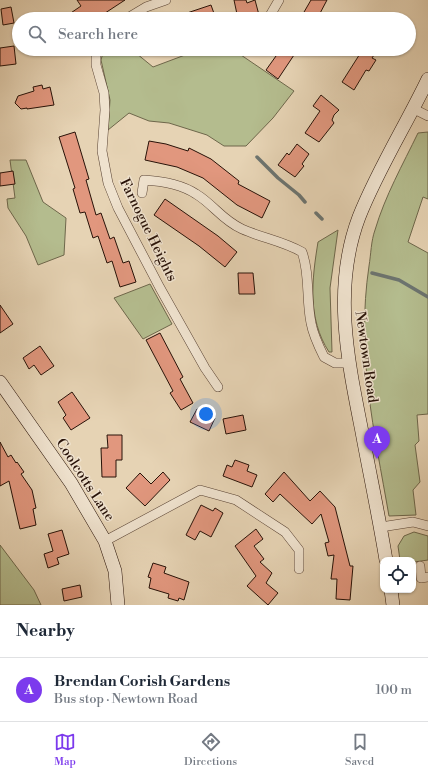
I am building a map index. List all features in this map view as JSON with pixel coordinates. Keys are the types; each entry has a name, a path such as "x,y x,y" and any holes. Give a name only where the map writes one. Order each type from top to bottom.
{"main road":[{"name":"Newtown Road","path":"386,557 381,527 348,363 343,308 347,263 362,211 378,176 414,109 428,79"},
{"name":"Coolcotts Lane","path":"0,382 71,483 105,541 115,571 118,605"},
{"path":"392,593 393,605"}],"street":[{"path":"139,12 166,0"},
{"path":"272,12 279,0"},
{"name":"Farnogue Heights","path":"96,56 96,65 104,94 105,110 102,151 108,183 118,208 160,288 205,368 218,387"},
{"path":"414,109 428,116"},
{"path":"142,193 144,180 166,182 195,193 216,212 242,229 291,246 302,252 306,264 307,292 311,324 324,358 335,363 348,363"},
{"path":"105,541 200,490 236,500 285,532 299,550 299,569"},
{"path":"381,527 413,522 428,526"},
{"path":"420,566 422,578 428,577"}],"green space":[{"path":"102,56 140,56 153,67 182,56 242,56 294,91 273,118 246,146 224,146 207,135 169,123 149,121 129,113 108,130 110,100 101,60"},
{"path":"428,132 428,199 423,197 408,242 428,253 428,414 417,415 419,441 415,445 420,482 413,490 416,515 389,516 368,392 365,330 366,298 372,243 379,217 418,133"},
{"path":"10,160 26,160 43,202 66,218 64,255 38,265 26,236 8,208 7,199 15,198"},
{"path":"338,230 330,288 332,352 329,352 317,326 314,312 314,270 318,242"},
{"path":"150,284 172,324 143,339 114,298"},
{"path":"414,532 428,536 428,560 416,562 416,557 400,557 398,546 404,536"},
{"path":"0,545 34,590 41,605 0,605"}],"building":[{"path":"77,0 125,0 107,12 72,12 81,6"},
{"path":"234,0 246,0 247,3 255,0 258,12 237,12"},
{"path":"311,0 327,0 321,12 304,12"},
{"path":"211,5 214,12 190,12"},
{"path":"11,7 12,23 3,25 1,9"},
{"path":"12,46 12,56 15,56 16,64 0,66 0,48"},
{"path":"276,56 293,56 278,79 266,70"},
{"path":"359,56 373,56 372,58 376,60 369,71 366,70 354,90 342,82"},
{"path":"42,85 43,89 50,87 54,105 21,109 15,103 18,96 34,91 33,87"},
{"path":"321,95 339,110 334,115 332,120 334,123 319,142 305,133 320,111 313,106"},
{"path":"75,132 89,179 86,180 96,215 101,213 110,239 114,237 123,263 129,261 136,282 120,287 112,261 107,263 98,236 93,238 85,212 80,213 73,189 75,188 59,137"},
{"path":"149,141 166,144 188,151 189,148 211,159 239,181 238,184 270,201 262,218 237,205 203,178 177,167 145,160"},
{"path":"297,144 309,154 302,164 304,166 295,177 278,165 287,153 289,155"},
{"path":"13,171 15,184 0,186 0,173"},
{"path":"165,199 218,236 237,252 225,267 199,246 154,215"},
{"path":"238,273 253,273 255,294 239,294"},
{"path":"0,305 13,324 0,333"},
{"path":"160,333 183,377 180,379 193,403 181,410 170,393 173,391 146,340"},
{"path":"40,346 54,366 41,375 34,365 29,369 23,358"},
{"path":"72,392 90,418 71,430 63,418 66,415 58,402"},
{"path":"197,409 215,418 209,431 190,422"},
{"path":"243,415 246,430 226,434 223,419"},
{"path":"107,435 122,435 122,460 116,460 116,477 102,477 101,448 108,448"},
{"path":"0,442 8,457 11,455 24,472 21,474 32,490 36,508 33,509 36,525 20,529 9,481 0,486"},
{"path":"235,460 249,465 247,471 257,475 252,487 223,476 227,465 232,467"},
{"path":"163,472 170,480 145,506 126,488 140,473 151,484"},
{"path":"284,472 310,501 320,491 335,507 350,566 353,566 350,600 336,599 337,579 331,579 334,555 328,556 325,543 329,542 321,514 312,524 280,494 273,502 265,494"},
{"path":"201,505 213,511 215,508 223,513 211,537 200,531 195,540 186,535"},
{"path":"256,529 263,539 254,546 264,559 260,562 272,573 266,583 278,593 268,605 247,586 256,576 235,546"},
{"path":"62,530 69,554 57,558 59,564 48,568 44,554 53,551 48,534"},
{"path":"153,563 166,567 164,573 189,582 184,600 179,598 178,601 168,598 169,594 149,588 151,578 148,577"},
{"path":"80,585 82,597 64,601 62,589"}],"waterway":[{"path":"257,157 305,202"},
{"path":"316,213 322,219"},
{"path":"372,273 399,280 428,297"}],"place":[{"name":"Brendan Corish Gardens","path":"377,459"}]}
